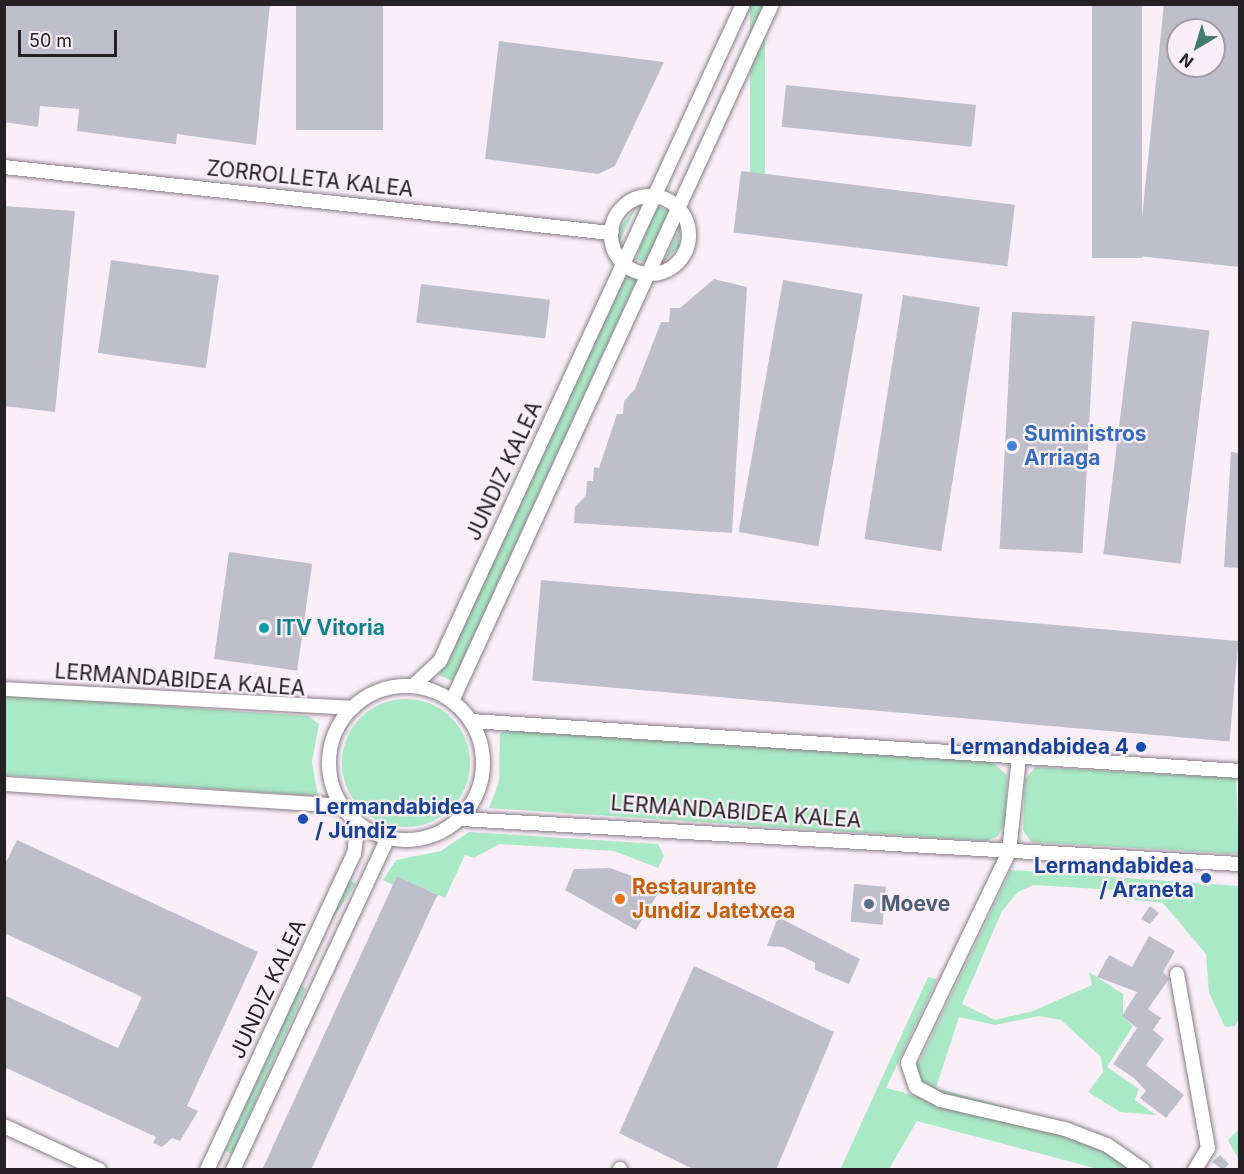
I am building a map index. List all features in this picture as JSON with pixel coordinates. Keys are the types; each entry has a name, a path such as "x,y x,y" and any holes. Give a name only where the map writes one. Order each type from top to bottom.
{"street":[{"name":"JUNDIZ KALEA","path":"413,686 440,661 743,4"},
{"path":"452,701 772,4"},
{"name":"ZORROLLETA KALEA","path":"4,167 611,233"},
{"path":"654,196 678,207 688,223 687,249 673,267 647,275 622,264 611,233 629,201 654,196"},
{"path":"413,686 452,701 471,721 483,771 460,819 427,837 388,838 358,823 342,806 331,776 331,744 352,708 370,695 413,686"},
{"name":"LERMANDABIDEA KALEA","path":"4,689 352,708"},
{"path":"471,721 1239,771"},
{"path":"1019,757 1009,852 908,1063 916,1087 940,1100 1065,1129 1107,1145 1143,1170"},
{"path":"4,784 342,806"},
{"name":"LERMANDABIDEA KALEA","path":"460,819 1239,864"},
{"name":"JUNDIZ KALEA","path":"207,1170 354,854 358,823"},
{"name":"JUNDIZ KALEA","path":"232,1170 388,838"},
{"path":"1178,974 1208,1148 1195,1170"},
{"path":"4,1126 99,1170"}],"green space":[{"path":"750,5 765,5 765,208 750,208"},
{"path":"656,206 669,211 649,264 636,259"},
{"path":"636,207 618,245 619,229"},
{"path":"680,228 679,247 664,261"},
{"path":"625,274 637,279 453,681 439,675"},
{"path":"4,695 308,716 319,724 312,762 318,796 5,775"},
{"path":"406,699 430,704 451,718 465,739 470,763 465,787 451,808 430,822 406,827 382,822 361,808 347,787 342,763 347,739 361,718 382,704"},
{"path":"507,730 992,762 1007,775 1005,824 997,837 986,841 489,808 499,782 500,734"},
{"path":"1036,767 1236,778 1239,854 1031,842 1023,830 1025,779"},
{"path":"469,832 658,844 664,856 658,868 614,851 499,844 474,858 465,855 445,898 397,876 393,885 383,880 396,860 441,851"},
{"path":"1011,870 1239,886 1240,1017 1235,1026 1225,1027 1209,993 1206,954 1163,903 1126,899 1115,890 1033,885 1018,892 1002,911 962,1004 995,1020 1033,1011 1092,985 1089,972 1123,994 1123,1017 1133,1026 1107,1067 1139,1089 1135,1100 1156,1115 1120,1112 1088,1092 1103,1072 1101,1057 1061,1020 1039,1016 995,1025 959,1017 936,1088 1079,1127 933,1093 922,1083 915,1071"},
{"path":"350,880 356,884 321,935 315,931"},
{"path":"928,977 937,979 886,1088 1063,1134 1107,1150 1132,1169 1098,1169 917,1121 889,1169 840,1170"},
{"path":"301,985 306,989 232,1154 225,1151"},
{"path":"1239,1129 1239,1160 1228,1140"}],"building":[{"path":"4,4 270,4 256,145 177,134 176,144 77,131 79,109 40,106 38,127 4,122"},
{"path":"296,4 383,4 383,130 296,130"},
{"path":"1092,4 1142,4 1142,258 1092,258"},
{"path":"1164,4 1239,4 1239,267 1138,256"},
{"path":"499,41 664,62 615,166 598,174 485,159"},
{"path":"786,85 976,105 972,147 782,127"},
{"path":"741,171 1015,205 1007,266 733,233"},
{"path":"4,206 75,211 55,412 4,406"},
{"path":"111,260 219,275 206,368 98,353"},
{"path":"714,279 747,287 732,533 574,523 575,507 586,495 587,481 593,481 594,467 599,468 617,414 623,414 624,401 635,389 661,322 669,322 670,308 680,308"},
{"path":"783,280 863,294 818,546 739,532"},
{"path":"421,284 550,300 545,339 416,323"},
{"path":"903,295 980,307 941,551 864,539"},
{"path":"1012,312 1095,316 1082,553 1000,549"},
{"path":"1132,321 1209,331 1181,564 1103,554"},
{"path":"1231,452 1239,453 1239,568 1224,567"},
{"name":"ITV Vitoria","path":"229,552 312,564 297,671 214,659"},
{"path":"541,580 1238,641 1230,742 532,681"},
{"path":"17,840 258,952 187,1106 198,1111 180,1141 172,1138 162,1147 153,1143 156,1137 4,1067 4,995 118,1048 142,997 4,933 4,866"},
{"name":"Restaurante Jundiz Jatetxea","path":"610,868 652,883 648,891 657,895 636,930 565,890 574,869"},
{"path":"397,876 438,895 311,1170 262,1170"},
{"name":"Moeve","path":"854,884 886,887 883,925 851,922"},
{"path":"1150,906 1159,913 1150,924 1141,919"},
{"path":"778,917 860,959 849,984 815,970 815,963 783,947 767,946"},
{"path":"1149,936 1175,951 1163,972 1169,979 1148,1009 1161,1018 1153,1030 1164,1039 1146,1065 1184,1095 1166,1118 1140,1098 1146,1091 1134,1078 1113,1064 1137,1028 1122,1016 1137,992 1097,977 1109,955 1132,967"},
{"path":"694,966 834,1032 776,1170 695,1170 619,1133"},
{"path":"1220,1155 1229,1164 1223,1170 1212,1162"}],"place":[{"name":"Suministros Arriaga","path":"1012,446"},
{"name":"ITV Vitoria","path":"264,628"},
{"name":"Lermandabidea 4","path":"1141,747"},
{"name":"Lermandabidea / Júndiz","path":"303,819"},
{"name":"Lermandabidea / Araneta","path":"1206,878"},
{"name":"Restaurante Jundiz Jatetxea","path":"620,899"},
{"name":"Moeve","path":"869,904"}]}
